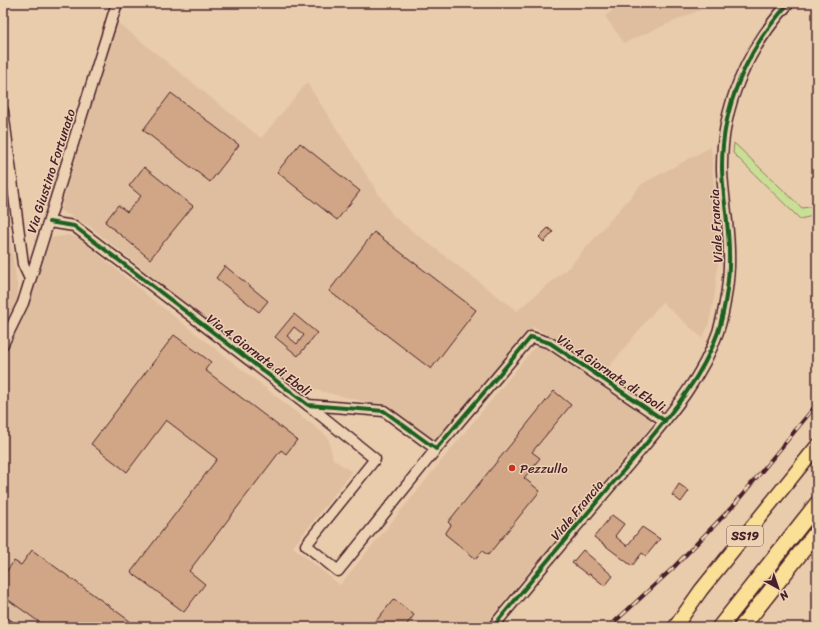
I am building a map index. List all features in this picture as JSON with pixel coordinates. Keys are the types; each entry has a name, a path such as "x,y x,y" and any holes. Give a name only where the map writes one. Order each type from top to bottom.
{"highway":[{"path":"720,627 817,504"},
{"path":"742,627 817,532"}],"main road":[{"name":"SS19","path":"675,627 702,590 817,446"}],"street":[{"name":"Via Giustino Fortunato","path":"3,344 23,303 117,3"},
{"name":"Viale Francia","path":"493,627 665,421 697,377 708,356 718,330 723,309 726,294 729,254 722,170 725,129 736,88 750,56 774,19 789,3"},
{"path":"3,111 23,264 30,279"},
{"name":"Via 4 Giornate di Eboli","path":"49,222 74,226 308,405 375,459 306,545 338,571 436,449 532,337 550,343 665,421"},
{"name":"Via 4 Giornate di Eboli","path":"308,405 384,412 436,449"},
{"path":"3,622 10,627"}],"shaded area":[{"path":"622,3 716,3 624,43 605,16"},
{"path":"117,22 261,138 307,83 393,216 517,311 570,266 642,184 711,147 719,253 715,293 708,327 702,338 662,302 605,372 534,327 437,444 387,407 291,384 89,226 60,210"},
{"path":"3,191 17,285 18,305 3,334"},
{"path":"68,235 78,238 147,295 328,437 333,459 352,472 293,547 340,585 537,346 545,348 649,418 652,422 650,427 483,627 20,627 3,614 3,355 32,296 51,238"}],"green space":[{"path":"734,143 802,208 817,206 817,215 800,219 733,153"}],"building":[{"path":"171,93 239,145 210,182 143,130"},
{"path":"300,143 360,191 337,220 277,172"},
{"path":"144,167 193,206 150,259 105,222 118,205 127,212 141,196 129,186"},
{"path":"548,228 553,232 544,242 539,237"},
{"path":"374,232 476,310 431,369 329,291"},
{"path":"225,266 268,301 259,312 216,278"},
{"path":"294,314 317,333 298,356 275,337","holes":["294,327 304,335 297,344 287,336"]},
{"path":"174,335 211,362 205,370 297,440 286,454 281,450 189,571 205,584 184,612 131,572 217,459 166,420 127,472 91,444"},
{"name":"Pezzullo","path":"554,391 571,405 532,452 540,458 524,478 540,491 488,555 482,551 476,559 445,534 451,525 448,522"},
{"path":"679,484 689,491 681,502 672,495"},
{"path":"612,515 624,524 615,536 627,546 642,527 660,539 646,556 642,553 632,566 594,537"},
{"path":"32,550 138,627 46,627 3,596 3,576 14,561 21,565"},
{"path":"583,550 613,576 605,586 590,574 588,575 572,563"},
{"path":"394,599 414,615 405,627 371,627"}],"railway":[{"path":"609,627 672,569 734,505 817,404"}],"cycle path":[{"path":"493,627 668,417 702,368 711,350 723,314 729,272 729,243 722,170 726,124 739,80 749,59 774,21 789,3"},
{"path":"49,222 74,226 308,405 384,411 436,449 531,337 550,343 665,421"}],"place":[{"name":"Pezzullo","path":"512,468"}]}
